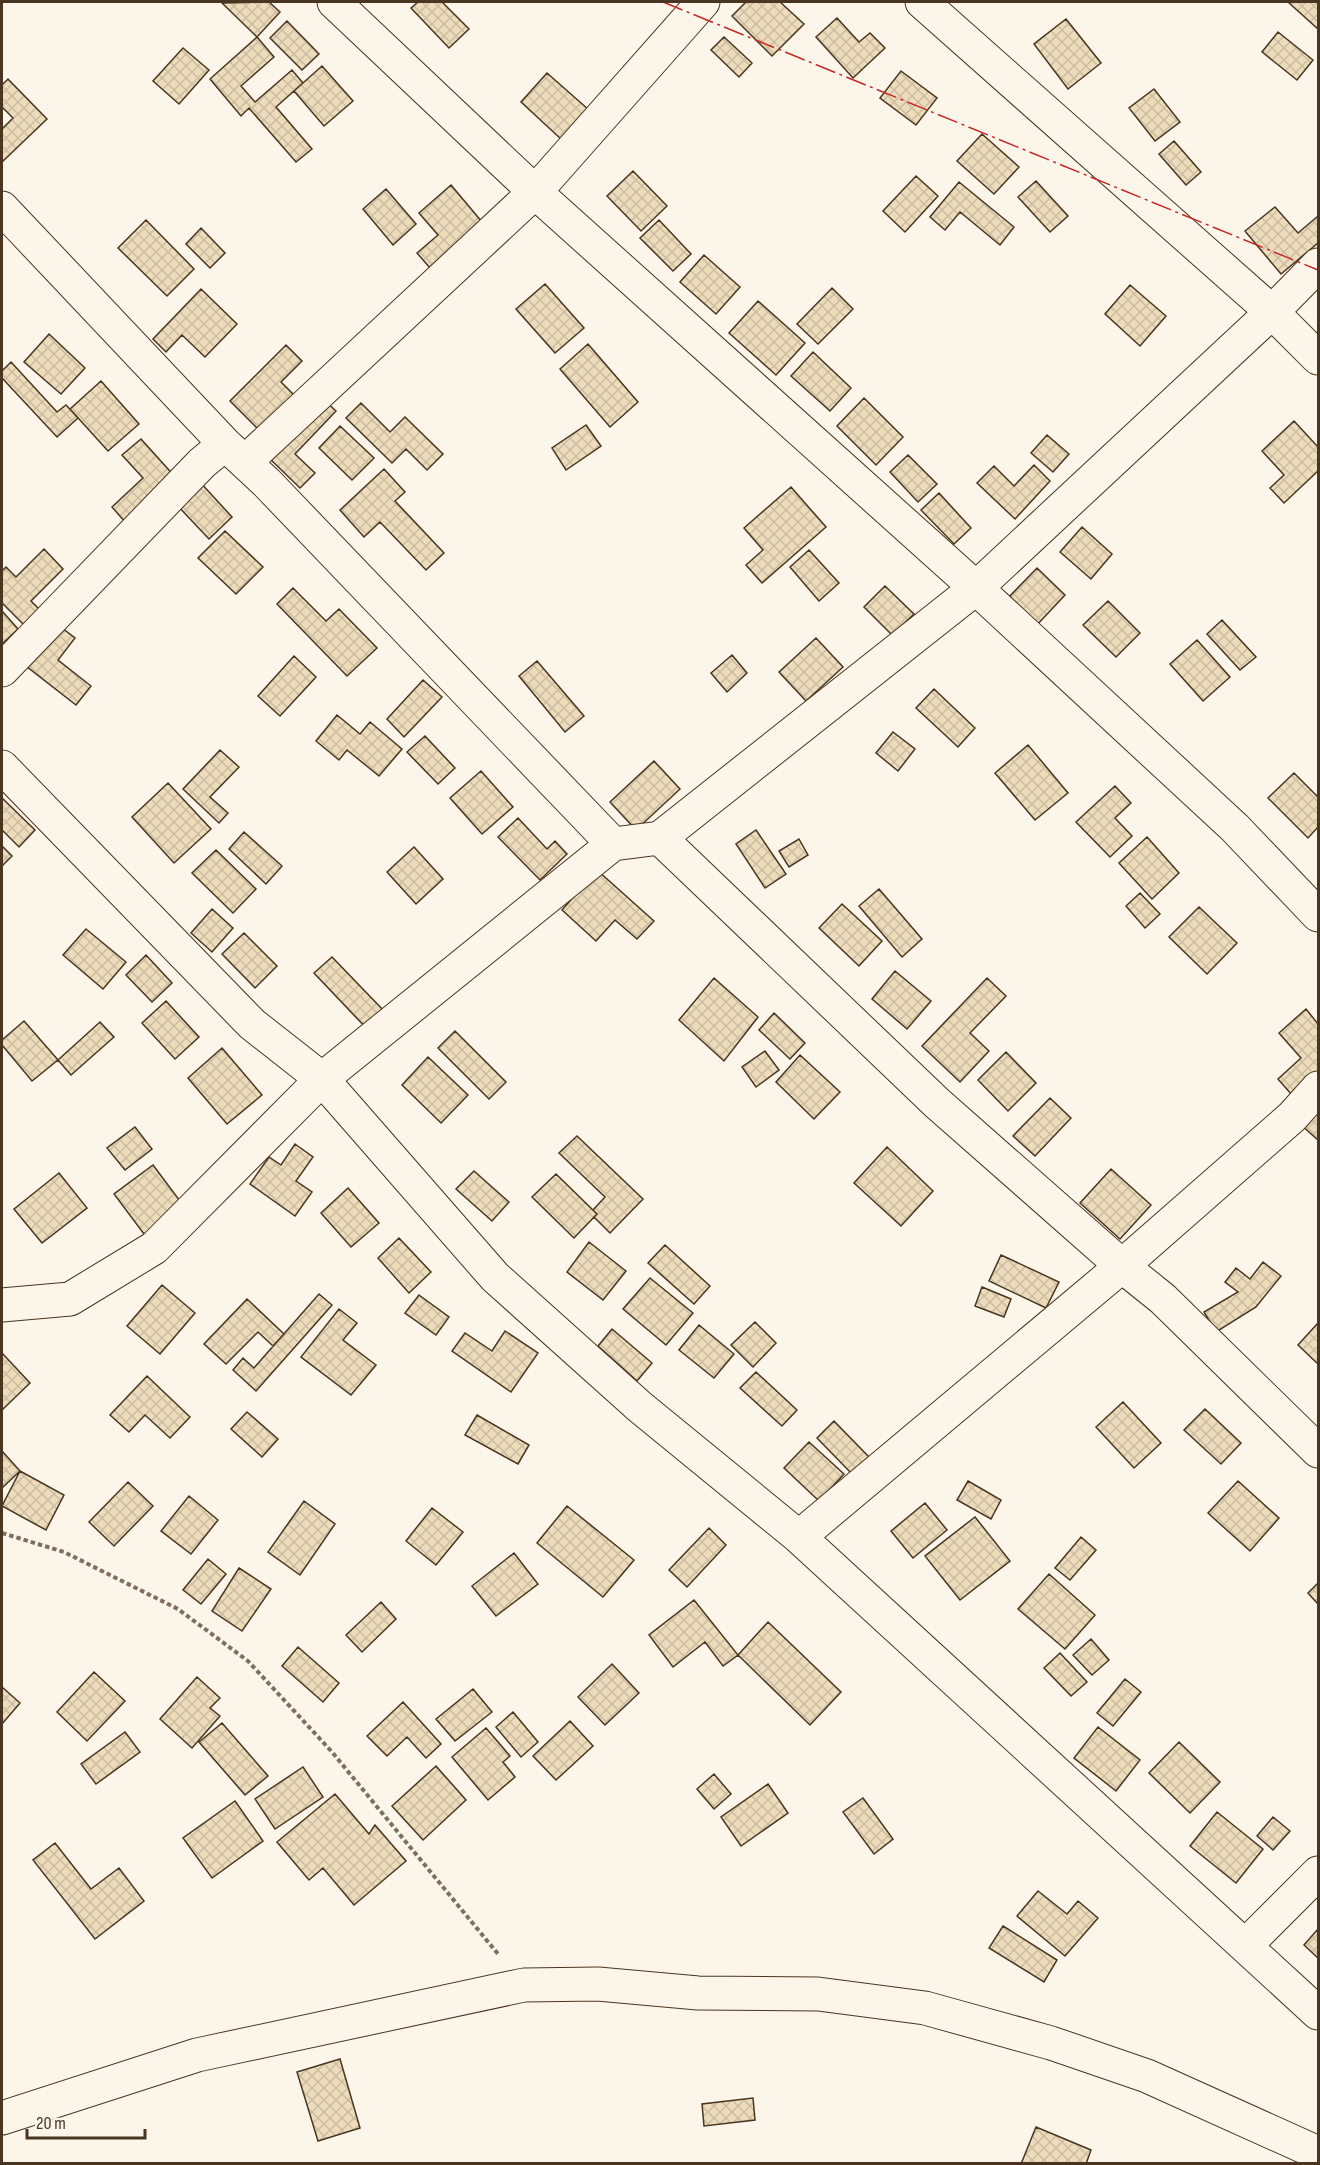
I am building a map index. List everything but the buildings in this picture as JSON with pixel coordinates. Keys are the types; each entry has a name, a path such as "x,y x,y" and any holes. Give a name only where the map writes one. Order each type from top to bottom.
{"main road":[{"path":"333,2 535,192 976,588 1235,828 1318,915"},
{"path":"2,670 202,463 235,453 535,192 703,2"},
{"path":"922,2 1272,312 1318,358"},
{"path":"2,208 613,844"},
{"path":"2,1305 70,1299 154,1248 322,1079 613,844 660,838 976,588 1272,312 1318,265"},
{"path":"2,767 252,1024 322,1079 495,1277 639,1407 800,1537 1318,2013"},
{"path":"660,838 938,1103 1122,1266 1163,1299 1318,1451"},
{"path":"800,1537 1122,1266 1292,1117 1318,1088"},
{"path":"1245,1946 1318,1873"},
{"path":"2,2118 197,2055 524,1985 598,1984 698,1993 818,1994 925,2008 1051,2043 1147,2076 1318,2153"}],"path":[{"path":"2,1533 64,1552 178,1608 248,1661 339,1761 524,1985"}],"power":[{"path":"663,2 1318,270"}]}
